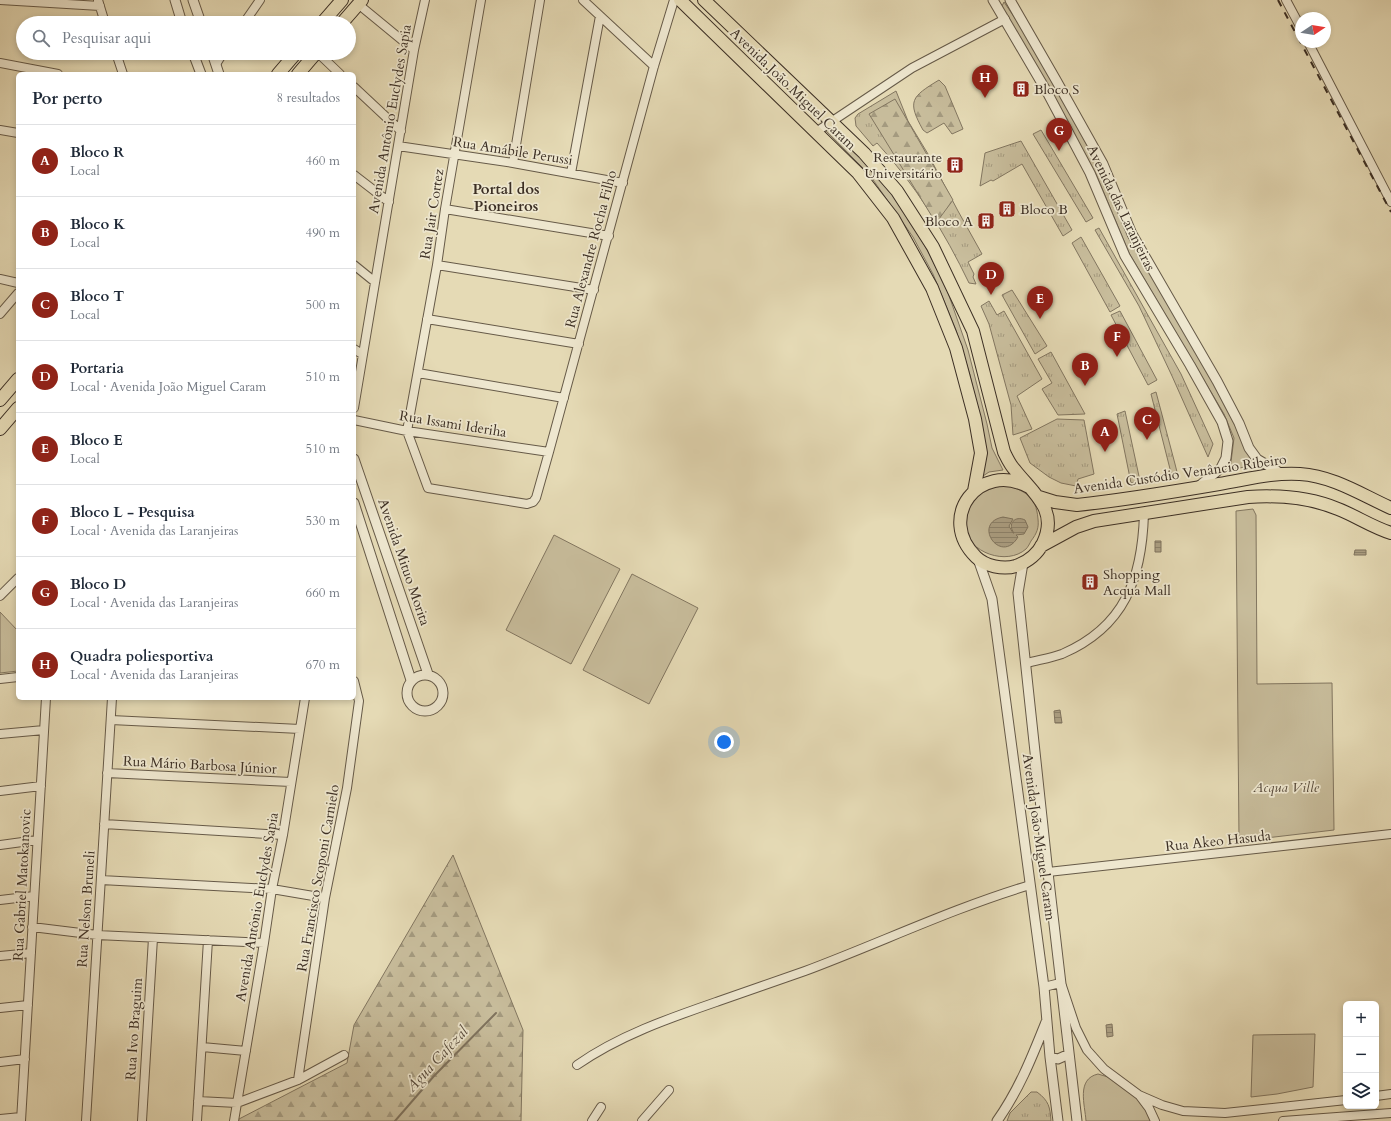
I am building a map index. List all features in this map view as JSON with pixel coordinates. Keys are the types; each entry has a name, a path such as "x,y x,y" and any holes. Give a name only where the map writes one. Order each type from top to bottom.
{"main road":[{"path":"328,16 342,0"},
{"name":"Avenida João Miguel Caram","path":"680,0 858,173 893,218 932,288 956,348 975,419 981,453 974,491"},
{"name":"Avenida João Miguel Caram","path":"704,0 864,153 897,191 933,247 973,331 1004,452 1013,469 1029,487"},
{"path":"348,16 360,2"},
{"path":"280,72 290,60"},
{"path":"300,72 311,60"},
{"path":"0,400 16,381"},
{"path":"0,429 16,410"},
{"name":"Avenida Custódio Venâncio Ribeiro","path":"1039,497 1055,502 1077,505 1282,474 1301,474 1326,479 1352,489 1391,508"},
{"path":"1042,546 1047,533 1048,518 1046,510 1039,497 1029,487 1016,481 1001,479 992,481 982,485 974,491 966,502 961,514 960,526 963,539 969,550 978,559 991,566 1004,568 1023,564 1042,546 1076,527 1094,521 1248,497 1279,496 1304,499 1338,509 1370,525 1391,533"}],"street":[{"path":"0,0 98,3 103,16"},
{"path":"175,0 180,16"},
{"path":"193,0 199,16"},
{"path":"249,16 260,0"},
{"name":"Avenida Antônio Euclydes Sapia","path":"356,394 414,50 425,0"},
{"name":"Rua Jair Cortez","path":"407,431 437,265 445,209 481,0"},
{"path":"513,163 540,0"},
{"path":"583,0 654,66"},
{"name":"Rua Alexandre Rocha Filho","path":"407,431 428,488 524,504 531,503 536,498 609,236 654,66 674,0"},
{"name":"Avenida das Laranjeiras","path":"993,0 1047,92 1090,173 1125,256 1222,422 1228,441 1226,458 1221,468 1198,487"},
{"name":"Avenida das Laranjeiras","path":"1010,0 1103,164 1132,234 1217,381 1239,423 1249,448 1257,460 1282,474"},
{"path":"1286,0 1295,17"},
{"path":"360,2 414,50"},
{"path":"571,173 600,16"},
{"path":"816,132 912,68 1005,19"},
{"path":"1311,48 1391,202"},
{"path":"118,60 122,72"},
{"path":"196,60 200,72"},
{"path":"215,60 218,72"},
{"path":"216,64 219,60"},
{"path":"325,60 338,72"},
{"path":"0,63 47,72"},
{"path":"356,89 401,131"},
{"path":"0,130 16,134"},
{"name":"Rua Amábile Perussi","path":"398,146 513,163 623,183"},
{"path":"356,177 389,202"},
{"path":"445,209 609,236"},
{"path":"437,265 594,290"},
{"path":"356,267 375,282"},
{"path":"0,279 16,283"},
{"path":"0,314 16,295"},
{"path":"427,319 579,344"},
{"path":"356,350 362,354"},
{"path":"418,373 564,398"},
{"name":"Rua Issami Ideriha","path":"356,420 407,431 549,452"},
{"name":"Avenida Mituo Morita","path":"356,465 428,674"},
{"name":"Avenida Mituo Morita","path":"356,509 411,680"},
{"path":"1027,664 1061,654 1094,636 1111,620 1125,600 1132,585 1143,538 1144,514"},
{"name":"Avenida João Miguel Caram","path":"978,559 992,599 1044,987 1046,1020 1058,1121"},
{"name":"Avenida João Miguel Caram","path":"1023,564 1018,593 1077,1121"},
{"path":"0,596 16,580"},
{"path":"428,674 436,678 441,684 443,694 440,702 430,710 424,711 415,708 408,700 407,688 411,680 419,675 428,674"},
{"path":"0,679 16,677"},
{"name":"Rua Francisco Scoponi Carnielo","path":"298,1080 325,898 347,788 360,701 356,688"},
{"name":"Rua Gabriel Matokanovic","path":"21,1119 46,700"},
{"name":"Rua Nelson Bruneli","path":"86,1121 112,700"},
{"name":"Avenida Antônio Euclydes Sapia","path":"234,1121 272,889 283,835 306,700"},
{"path":"111,720 300,729"},
{"path":"0,734 44,730"},
{"name":"Rua Mário Barbosa Júnior","path":"107,773 291,782"},
{"path":"0,791 41,786"},
{"path":"104,824 283,835"},
{"name":"Rua Akeo Hasuda","path":"1048,872 1391,834"},
{"path":"0,845 37,840"},
{"path":"101,880 272,889 325,898"},
{"path":"577,1065 596,1051 619,1039 668,1018 798,973 979,902 1030,885"},
{"path":"0,900 34,896"},
{"path":"32,927 97,936 264,943"},
{"name":"Rua Ivo Braguim","path":"142,1121 153,938"},
{"path":"197,1121 208,940"},
{"path":"0,956 31,952"},
{"path":"1044,987 1056,984 1062,986 1076,1028 1087,1050 1104,1069 1138,1095 1149,1108 1155,1121"},
{"path":"0,1008 28,1005"},
{"path":"997,1121 1017,1090 1027,1069 1046,1020"},
{"path":"202,1047 246,1051"},
{"path":"1050,1057 1058,1059 1064,1058 1069,1054"},
{"path":"198,1101 237,1103 298,1080 344,1055"},
{"path":"0,1062 25,1059"},
{"path":"642,1121 669,1090"},
{"path":"1379,1096 1391,1094"},
{"path":"1138,1095 1162,1105 1183,1111 1207,1113 1242,1112 1343,1100"},
{"path":"592,1121 601,1107"},
{"path":"1283,1121 1391,1112"},
{"path":"0,1119 21,1119"}],"green space":[{"path":"1004,2 1031,42 1110,184 1240,430 1254,465 1230,470 1234,438 1224,414 1129,253 1096,174 1048,87 1001,8"},
{"path":"939,80 945,86 963,129 952,134 944,123 927,133 923,130 915,112 914,100 917,96"},
{"path":"896,91 908,121 928,154 982,254 968,262 974,274 973,277 976,284 969,283 950,246 904,175 877,143 873,146 856,126 855,118 858,114"},
{"path":"895,99 953,200 936,223 869,114"},
{"path":"829,128 832,128 880,179 898,201 938,271 947,290 968,350 992,448 1003,470 989,472 983,476 981,425 970,375 956,330 933,274 913,237 869,174 826,131"},
{"path":"1041,130 1093,218 1086,222 1033,134"},
{"path":"1021,141 1072,230 1063,236 1022,164 993,181 991,180 980,186 985,153"},
{"path":"1099,228 1181,374 1213,444 1208,457 1139,306 1095,230"},
{"path":"1081,237 1120,306 1110,312 1072,243"},
{"path":"1012,290 1047,346 1035,354 1002,295"},
{"path":"989,301 997,315 1004,311 1042,379 1017,396 1032,429 1013,435 1011,405 989,324 981,306"},
{"path":"1120,311 1157,380 1148,385 1111,315"},
{"path":"1051,352 1085,414 1058,415 1042,389 1052,383 1038,359"},
{"path":"1156,392 1177,472 1171,473 1151,394"},
{"path":"1125,411 1140,481 1131,483 1117,414"},
{"path":"1057,419 1084,420 1094,474 1078,479 1076,486 1061,483 1049,477 1030,463 1020,438"},
{"path":"1005,484 1024,492 1032,499 1037,511 1038,528 1026,549 1018,554 999,556 981,550 973,544 968,536 965,526 967,510 971,501 979,490"},
{"name":"Acqua Ville","path":"1253,509 1256,515 1257,684 1332,683 1334,830 1249,840 1239,839 1236,511"},
{"path":"554,535 620,569 571,664 506,630"},
{"path":"632,574 698,608 649,704 583,670"},
{"path":"0,612 16,629 16,671 0,673"},
{"path":"453,855 523,1030 521,1121 238,1121 239,1119 347,1063 354,1025"},
{"path":"1315,1034 1313,1087 1251,1097 1253,1035"},
{"path":"1098,1074 1108,1077 1141,1101 1153,1121 1086,1121 1083,1093 1084,1087 1091,1077"},
{"path":"1031,1092 1037,1092 1044,1098 1049,1108 1051,1121 1007,1121 1010,1113"}],"shaded area":[{"path":"1003,517 1013,519 1009,526 1013,533 1011,526 1015,520 1025,520 1028,527 1024,534 1016,535 1018,537 1011,545 1004,547 997,545 989,534 989,527 994,521"},
{"path":"1155,541 1161,541 1161,552 1155,552"},
{"path":"1355,550 1366,550 1366,555 1354,555"},
{"path":"1060,710 1062,723 1055,723 1054,711"},
{"path":"1112,1024 1113,1036 1107,1037 1106,1025"}],"waterway":[{"name":"Água Cafezal","path":"395,1121 434,1076 496,1013"}],"railway":[{"path":"1278,0 1391,212"}],"place":[{"name":"Bloco S","path":"1021,89"},
{"name":"Quadra poliesportiva","path":"985,98"},
{"name":"Bloco D","path":"1059,151"},
{"name":"Restaurante Universitário","path":"955,165"},
{"name":"Bloco B","path":"1007,209"},
{"name":"Bloco A","path":"986,221"},
{"name":"Portaria","path":"991,295"},
{"name":"Bloco E","path":"1040,319"},
{"name":"Bloco L - Pesquisa","path":"1117,357"},
{"name":"Bloco K","path":"1085,386"},
{"name":"Bloco T","path":"1147,440"},
{"name":"Bloco R","path":"1105,452"},
{"name":"Shopping Acqua Mall","path":"1090,582"}],"district":[{"name":"Portal dos Pioneiros","path":"506,198"}]}
